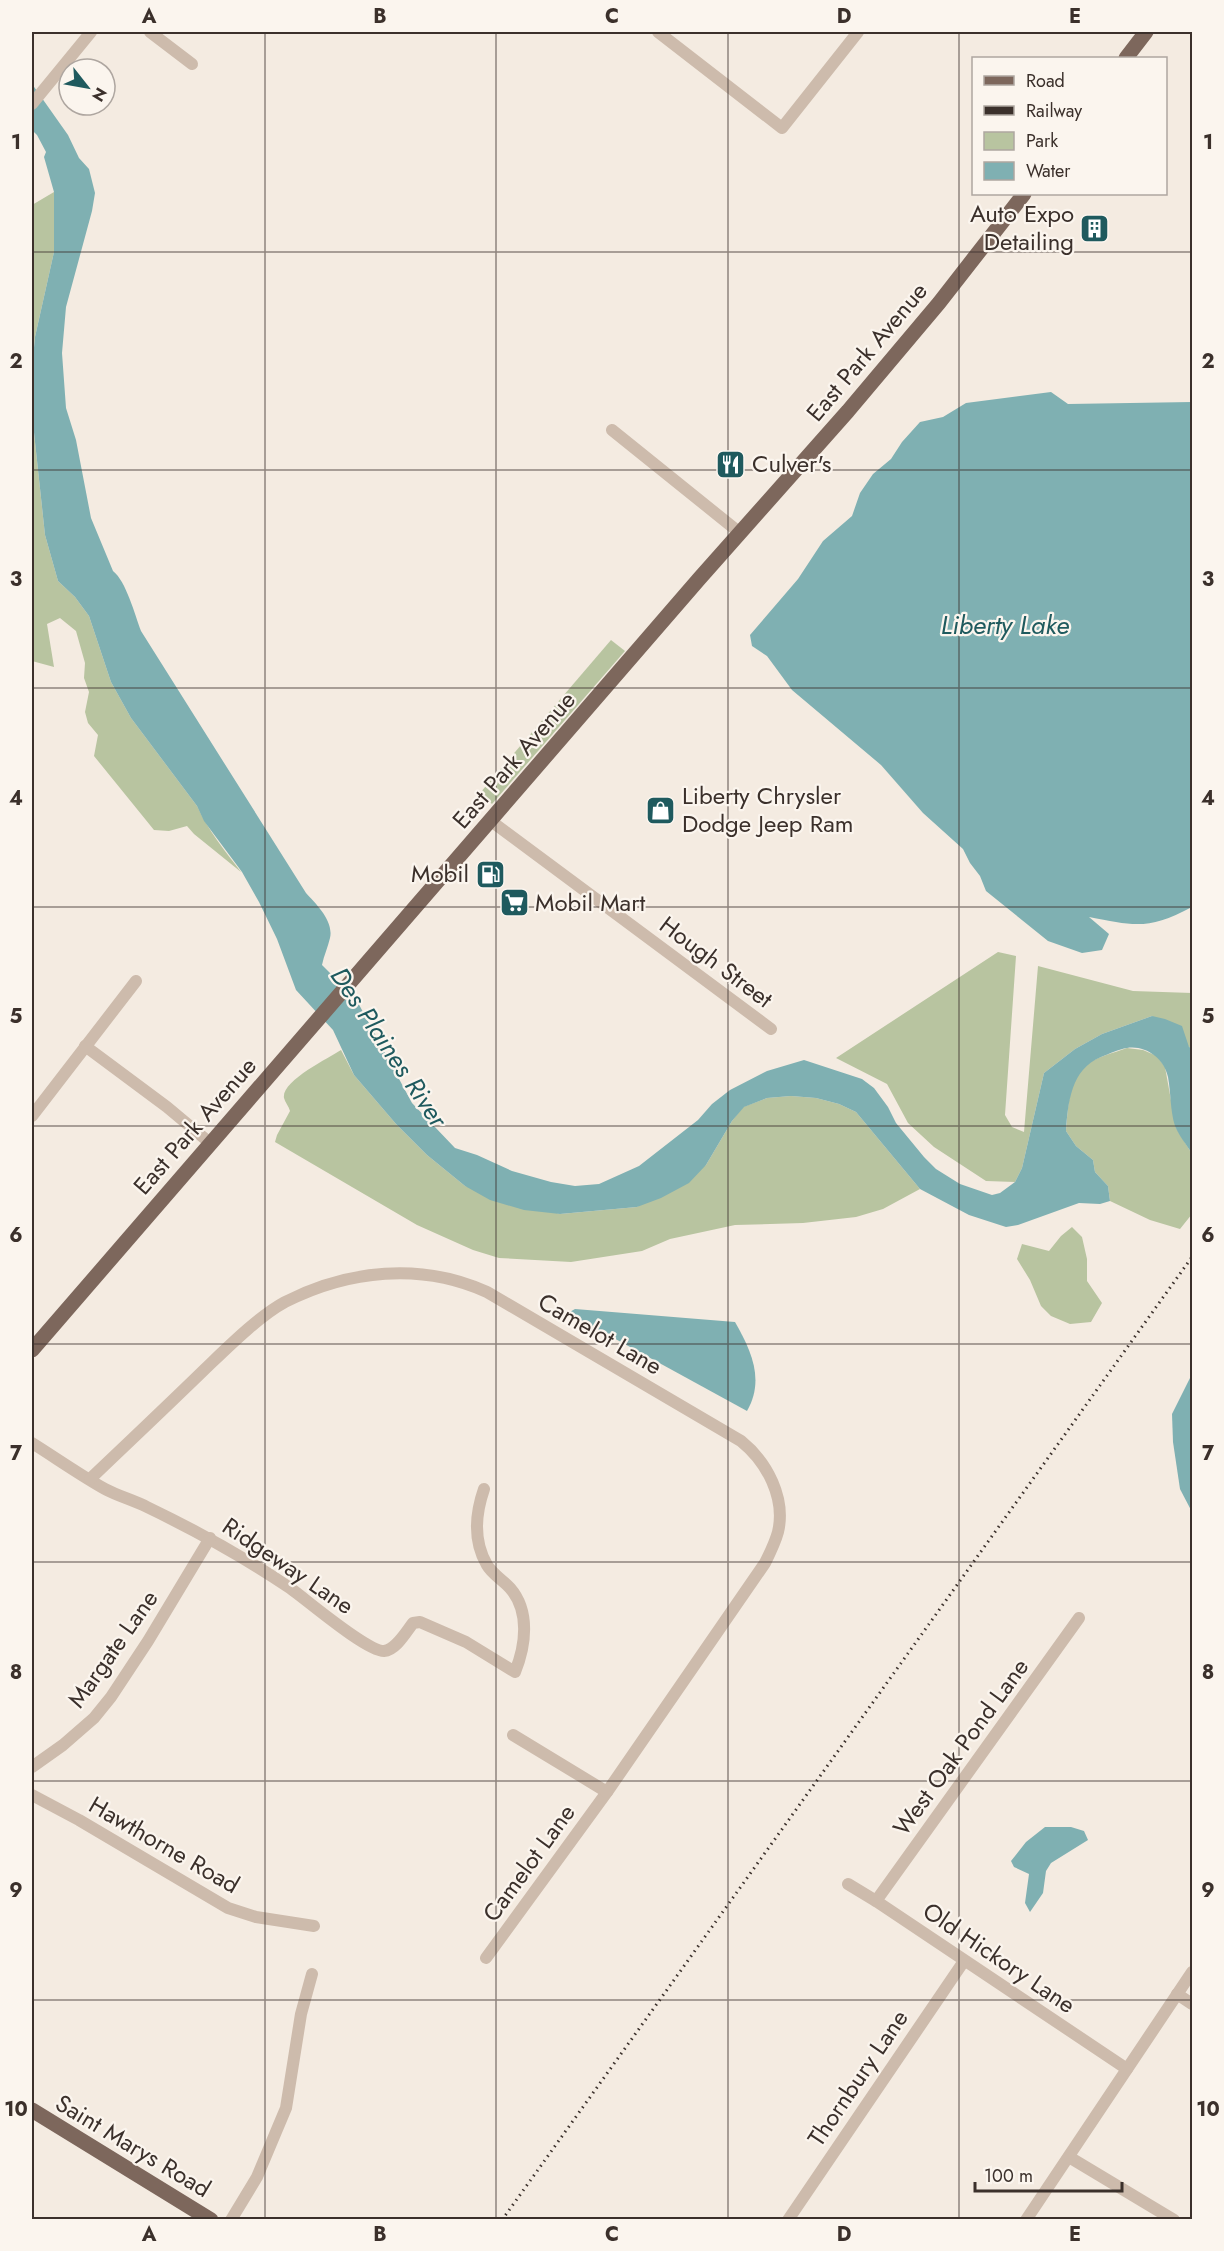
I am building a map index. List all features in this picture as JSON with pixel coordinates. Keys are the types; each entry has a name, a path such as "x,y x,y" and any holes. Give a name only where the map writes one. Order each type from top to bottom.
{"main road":[{"path":"1127,57 1146,32"},
{"name":"East Park Avenue","path":"32,1350 848,411 939,303 1023,195"},
{"name":"Saint Marys Road","path":"32,2110 211,2220"}],"street":[{"path":"32,104 91,32"},
{"path":"150,32 192,64"},
{"path":"658,32 782,128 858,32"},
{"path":"612,430 740,533"},
{"name":"Hough Street","path":"491,821 771,1029"},
{"path":"32,1116 136,981"},
{"path":"85,1046 167,1107 210,1143"},
{"name":"Camelot Lane","path":"90,1479 240,1336 283,1303 328,1283 358,1275 391,1273 418,1273 446,1278 478,1288 741,1441 754,1451 774,1485 779,1515 778,1531 765,1563 607,1792 486,1958"},
{"name":"Ridgeway Lane","path":"32,1443 106,1489 210,1538 264,1570 334,1622 374,1648 384,1651 393,1647 413,1623 420,1622 466,1642 515,1672 520,1659 524,1620 520,1603 503,1580 488,1568 477,1541 478,1508 484,1489"},
{"name":"Margate Lane","path":"32,1767 63,1745 94,1718 111,1697 148,1641 210,1538"},
{"name":"West Oak Pond Lane","path":"876,1901 1079,1618"},
{"name":"Camelot Lane","path":"513,1736 607,1792"},
{"name":"Hawthorne Road","path":"32,1795 79,1820 228,1908 256,1917 314,1926"},
{"name":"Old Hickory Lane","path":"848,1884 1127,2069"},
{"name":"Thornbury Lane","path":"788,2220 964,1961"},
{"path":"1026,2220 1192,1972"},
{"path":"231,2220 257,2177 286,2108 301,2014 312,1974"},
{"path":"1177,1994 1192,2004"},
{"path":"1069,2157 1174,2220"}],"green space":[{"path":"54,192 54,252 35,337 32,368 32,205"},
{"path":"32,414 45,535 58,581 75,597 89,616 111,682 131,718 197,806 212,832 241,872 187,826 169,831 154,830 94,756 98,735 88,723 85,712 89,692 84,678 85,663 76,631 60,618 47,624 54,667 32,661"},
{"path":"611,640 625,651 492,804 480,793"},
{"path":"998,952 1016,956 1005,1115 1012,1127 1024,1132 1038,966 1133,991 1192,993 1192,1048 1152,1016 1102,1034 1075,1049 1044,1073 1022,1168 1015,1182 986,1181 934,1147 908,1123 887,1084 836,1058"},
{"path":"1127,1048 1143,1050 1157,1056 1165,1067 1176,1128 1192,1154 1192,1214 1180,1229 1150,1220 1110,1201 1108,1186 1095,1172 1093,1160 1076,1146 1066,1131 1074,1081 1083,1067"},
{"path":"341,1050 354,1075 396,1124 427,1155 465,1186 560,1214 637,1207 706,1165 743,1107 767,1098 791,1096 816,1098 839,1104 856,1112 920,1189 883,1209 856,1217 803,1223 735,1225 670,1239 642,1251 571,1262 499,1258 473,1250 417,1225 275,1142 290,1111 284,1098 285,1091 290,1084"},
{"path":"1072,1227 1082,1237 1087,1259 1087,1281 1102,1303 1091,1322 1070,1324 1051,1316 1041,1306 1030,1280 1017,1259 1022,1244 1049,1251"}],"water":[{"path":"32,84 68,135 79,158 89,169 95,193 66,307 62,353 66,408 76,440 91,518 113,571 126,590 141,631 306,893 327,919 331,932 322,965 356,999 412,1103 455,1148 512,1171 551,1182 575,1186 599,1184 639,1166 698,1120 712,1104 730,1090 767,1071 804,1060 862,1079 874,1088 896,1123 936,1169 960,1184 992,1195 1000,1193 1015,1182 1022,1168 1044,1073 1075,1049 1102,1034 1152,1016 1182,1026 1189,1047 1192,1048 1192,1154 1175,1126 1166,1070 1153,1054 1140,1049 1127,1048 1091,1062 1083,1070 1073,1088 1068,1109 1066,1131 1076,1146 1093,1160 1095,1172 1108,1186 1110,1201 1100,1204 1079,1203 1018,1225 1006,1227 969,1215 920,1189 856,1112 839,1104 816,1098 791,1096 767,1098 744,1107 732,1121 706,1165 689,1183 661,1198 637,1207 560,1214 524,1210 490,1200 465,1186 427,1155 396,1124 354,1075 333,1030 296,990 277,939 242,872 204,821 197,806 131,718 111,682 89,616 75,597 58,581 45,535 32,414 35,337 54,252 54,192 44,157 46,152 32,130"},
{"name":"Liberty Lake","path":"1051,392 1068,404 1192,402 1192,907 1153,923 1130,924 1089,917 1109,934 1102,950 1082,953 1048,941 986,891 980,876 963,849 923,813 881,765 792,690 767,656 752,646 750,635 798,579 823,541 852,516 860,493 873,474 891,459 902,442 920,422 943,417 966,403"},
{"path":"575,1309 735,1322 754,1365 755,1388 747,1411 568,1313"},
{"path":"1192,1374 1192,1512 1180,1489 1173,1442 1172,1414"},
{"path":"1045,1827 1071,1827 1084,1831 1088,1840 1051,1863 1046,1871 1043,1893 1030,1912 1025,1903 1029,1874 1014,1867 1011,1861 1026,1842"}],"railway":[{"path":"502,2220 1192,1257"}],"place":[{"name":"Auto Expo Detailing","path":"1095,228"},
{"name":"Culver's","path":"731,464"},
{"name":"Liberty Chrysler Dodge Jeep Ram","path":"661,810"},
{"name":"Mobil","path":"490,874"},
{"name":"Mobil Mart","path":"514,903"}],"water label":[{"name":"Des Plaines River","path":"389,1047"}]}
